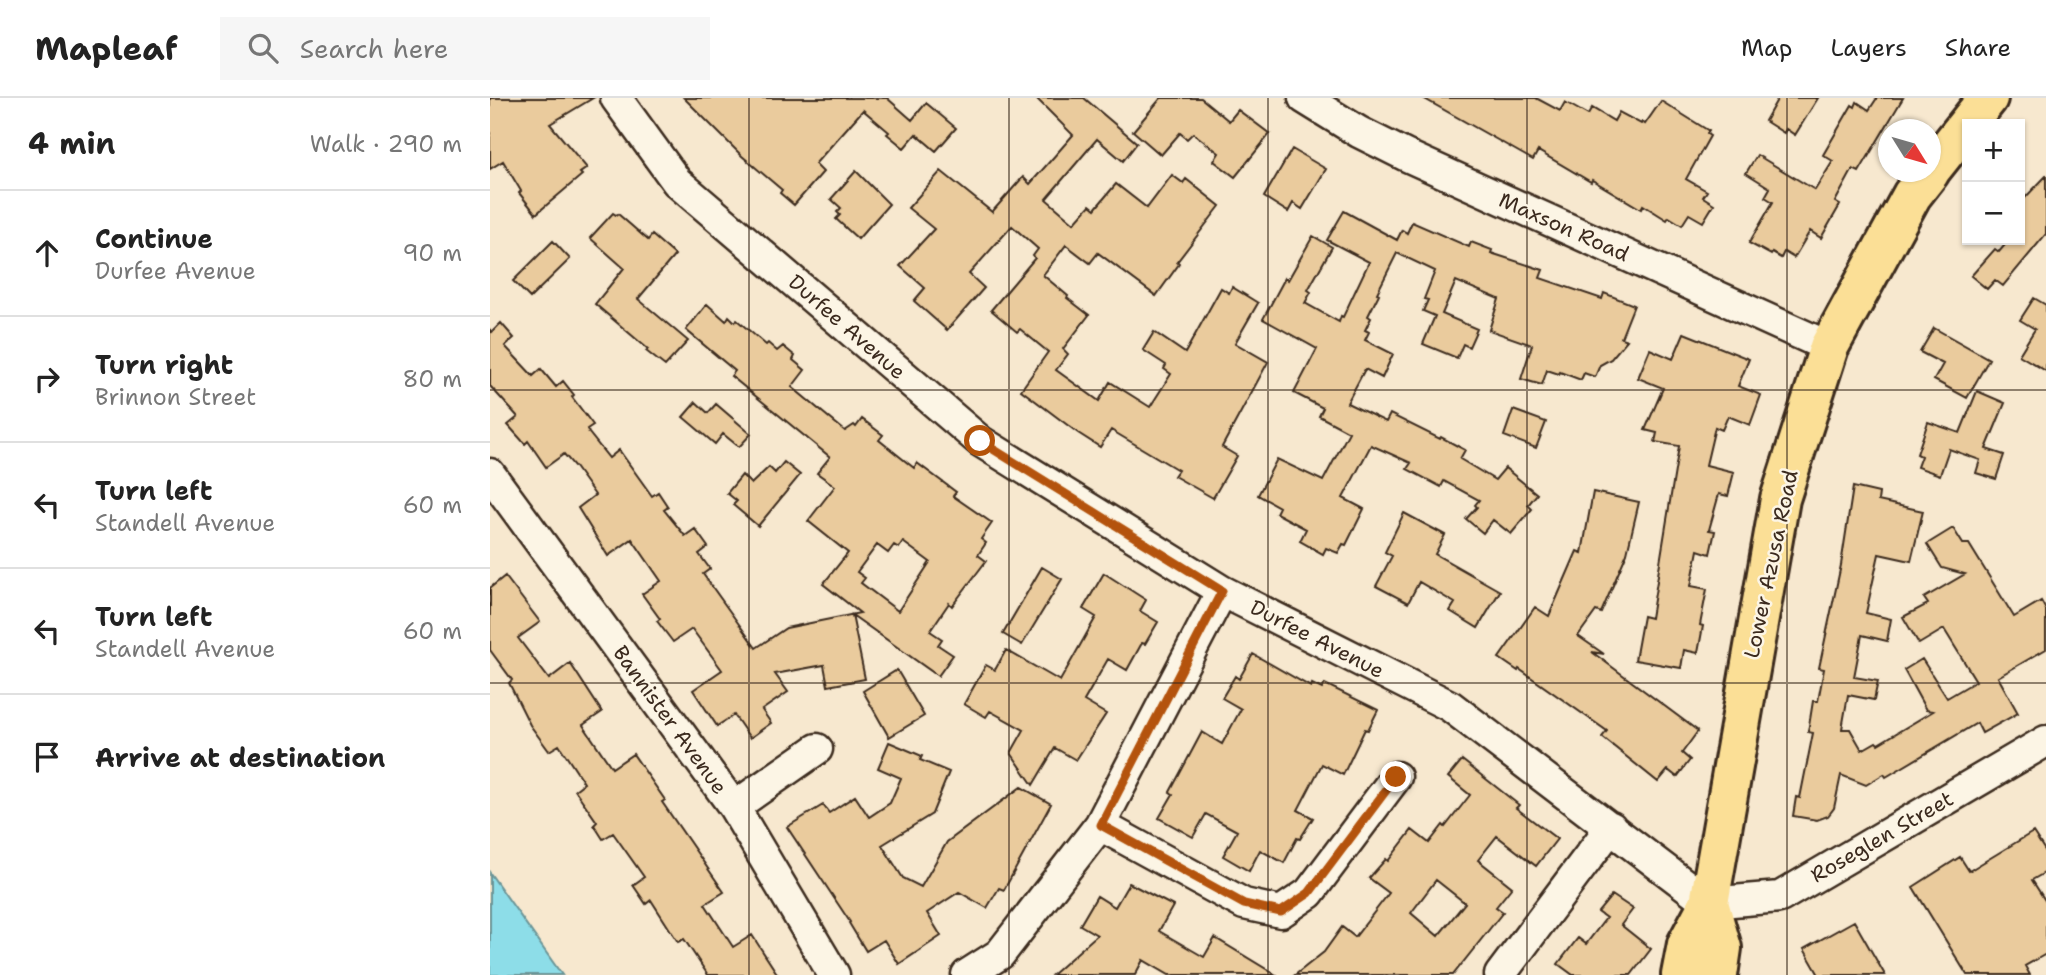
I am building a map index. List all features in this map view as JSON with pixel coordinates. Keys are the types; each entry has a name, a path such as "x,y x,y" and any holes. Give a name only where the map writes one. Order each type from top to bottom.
{"main road":[{"name":"Lower Azusa Road","path":"1941,157 1988,98"},
{"name":"Lower Azusa Road","path":"1681,975 1687,944 1709,903 1780,499 1829,347 1912,195 1922,182"},
{"name":"Lower Azusa Road","path":"1709,903 1722,948 1718,975"}],"street":[{"name":"Durfee Avenue","path":"616,98 677,182 980,441 1222,591 1450,706 1709,903"},
{"name":"Maxson Road","path":"1304,98 1359,132 1405,155 1829,347"},
{"name":"Bannister Avenue","path":"490,474 734,807 834,975"},
{"path":"967,975 1000,954 1101,825 1222,591"},
{"name":"Roseglen Street","path":"1709,903 1780,897 2046,741"},
{"path":"734,807 817,749"},
{"path":"1101,825 1244,904 1281,912 1309,893 1396,777"},
{"path":"1500,975 1611,827"}],"water":[{"path":"490,873 562,975 490,975"}],"building":[{"path":"490,98 593,98 550,124 587,168 536,214 519,193 521,191 503,161 490,169"},
{"path":"684,98 887,98 912,120 926,103 956,128 936,151 916,134 904,148 863,110 815,164 823,172 794,205 780,193 782,190 742,156"},
{"path":"1036,98 1084,98 1137,143 1123,161 1097,139 1046,199 1074,223 1090,205 1095,209 1116,184 1147,208 1172,175 1183,183 1186,179 1220,206 1177,262 1179,264 1156,296 1098,253 1090,263 1066,245 1043,275 1089,315 1063,349 1068,354 1056,370 1099,401 1110,382 1150,407 1171,374 1164,369 1166,365 1143,350 1154,332 1185,353 1221,288 1229,293 1232,287 1258,303 1235,343 1268,362 1222,447 1237,456 1213,498 1174,476 1178,470 1111,430 1100,447 1021,390 1048,352 1020,329 1017,332 991,310 1035,258 1033,256 1038,249 1012,226 969,274 984,288 947,330 914,301 925,288 900,266 934,229 908,208 941,171 992,212 1023,177 1030,184 1073,135"},
{"path":"1161,98 1201,98 1229,121 1238,110 1270,134 1235,177 1214,161 1219,153 1193,133 1187,139 1180,133 1161,155 1133,131"},
{"path":"1423,98 1536,98 1560,111 1565,102 1588,115 1592,108 1614,121 1619,112 1641,124 1645,124 1661,101 1709,131 1707,134 1710,136 1686,179 1707,191 1703,197 1714,204 1703,222 1689,214 1682,225 1669,217 1667,220 1643,205 1641,209 1538,151 1533,160"},
{"path":"1778,98 1818,98 1795,135 1786,129 1784,133 1765,121"},
{"path":"1877,98 1903,98 1891,119 1878,119 1878,140 1859,172 1853,169 1835,202 1840,205 1821,238 1810,231 1794,258 1784,252 1781,258 1772,253 1771,255 1749,243 1773,202 1765,197 1770,188 1746,173 1757,155 1815,190 1833,161 1823,155 1852,105 1855,107 1857,102 1869,110"},
{"path":"1292,149 1326,169 1302,209 1293,203 1288,212 1264,197"},
{"path":"856,171 889,204 858,239 836,219 841,208 831,199"},
{"path":"2046,176 2046,234 2003,286 1995,280 1987,289 1971,276 1995,249 1999,252 2005,245 2025,245 2025,198"},
{"path":"1344,211 1397,240 1402,230 1407,233 1412,222 1469,247 1471,242 1492,250 1491,253 1543,270 1540,278 1602,299 1604,293 1634,305 1621,338 1627,340 1611,359 1600,365 1595,377 1584,373 1581,380 1547,370 1542,385 1521,379 1532,345 1489,330 1499,299 1456,281 1442,314 1477,329 1469,347 1463,344 1457,358 1423,344 1435,316 1423,311 1428,300 1424,299 1435,271 1397,253 1377,293 1379,294 1368,316 1371,318 1365,330 1369,332 1365,340 1393,354 1382,378 1365,369 1347,403 1386,422 1390,414 1440,439 1441,437 1465,450 1460,459 1495,480 1505,468 1537,494 1528,505 1532,509 1511,534 1493,520 1483,533 1466,519 1477,507 1475,505 1479,500 1444,481 1441,487 1407,469 1411,463 1371,445 1343,498 1364,509 1346,545 1343,544 1338,553 1326,548 1323,554 1300,541 1306,529 1276,513 1279,507 1258,495 1277,459 1323,481 1349,432 1319,416 1323,408 1294,393 1317,349 1263,319 1285,278 1288,280 1313,236 1332,247 1308,290 1311,292 1305,303 1339,322 1341,316 1343,317 1369,262 1327,240"},
{"path":"613,213 618,214 648,240 652,235 675,255 638,299 688,341 665,366 595,304 624,268 590,238"},
{"path":"553,241 570,259 530,298 513,281"},
{"path":"2034,298 2046,305 2046,371 2019,355 2035,329 2020,320"},
{"path":"707,304 726,321 729,316 735,322 737,320 766,345 768,343 777,351 783,346 805,370 792,387 845,431 854,425 856,427 862,419 883,435 879,440 914,468 917,463 956,492 953,496 992,523 981,539 986,543 978,555 986,561 952,606 949,603 930,631 942,639 938,645 953,655 938,676 852,615 865,679 828,686 824,665 775,674 788,692 762,710 771,723 750,738 734,715 717,726 693,690 722,670 692,629 673,642 642,594 661,581 632,539 608,556 578,508 595,495 564,454 546,467 528,441 525,444 508,425 518,417 490,386 490,330 492,332 501,323 514,338 505,346 533,376 541,369 556,387 563,381 593,425 587,429 589,433 609,458 619,450 652,496 658,492 668,507 664,510 685,536 695,529 708,547 699,554 710,569 703,574 756,648 786,628 860,613 823,584 848,553 808,521 835,486 817,473 830,457 731,376 735,371 686,330","holes":["903,542 930,562 898,611 861,583 865,578 857,572 877,545 888,553 894,545 899,548"]},
{"path":"1934,328 1989,359 1967,398 1934,380 1943,364 1920,352"},
{"path":"1684,333 1749,359 1738,386 1761,395 1750,425 1728,416 1722,430 1715,427 1706,465 1734,472 1728,496 1719,494 1709,530 1715,531 1710,554 1698,550 1691,586 1707,589 1700,625 1703,626 1698,653 1684,650 1681,668 1635,660 1643,616 1651,618 1679,446 1655,442 1657,433 1645,430 1663,388 1638,378 1650,349 1673,359"},
{"path":"1977,391 2005,403 1986,449 2004,455 1996,479 1976,473 1980,460 1949,449 1940,475 1917,467 1921,456 1917,454 1928,422 1960,433"},
{"path":"696,402 708,413 716,404 751,434 739,447 723,434 715,444 683,417"},
{"path":"1513,410 1546,422 1536,448 1504,436"},
{"path":"784,462 800,475 758,526 733,505 737,501 727,493 742,475 751,484 769,467 775,473"},
{"path":"1853,487 1879,493 1878,501 1923,511 1911,561 1879,554 1866,613 1891,619 1887,641 1862,635 1854,677 1878,681 1874,700 1848,695 1842,729 1850,729 1862,750 1876,742 1878,744 1933,711 1926,710 1904,670 1922,659 1947,698 1976,681 1944,629 1919,644 1903,617 1928,604 1924,598 1965,574 1942,568 1927,544 1953,528 1963,544 1969,544 2014,617 2041,601 2046,610 2046,649 1998,677 2018,713 1982,733 1977,723 1886,777 1884,774 1866,785 1841,775 1834,808 1828,816 1817,820 1793,816 1796,797 1800,798 1813,733 1808,732 1813,701 1818,701 1824,669 1819,668 1841,565"},
{"path":"1593,492 1639,502 1627,553 1601,613 1596,611 1578,636 1604,654 1592,652 1698,731 1682,753 1690,760 1677,777 1668,770 1658,782 1602,737 1607,731 1499,658 1535,607 1549,616 1577,551 1582,553"},
{"path":"1404,513 1445,535 1435,554 1500,591 1478,628 1450,611 1455,603 1419,582 1408,603 1376,586 1392,556 1385,552"},
{"path":"1042,567 1062,579 1022,645 1003,634"},
{"path":"1104,573 1146,600 1140,611 1158,622 1127,670 1108,659 1084,701 1106,714 1076,760 1055,748 1033,785 1011,753 1024,730 990,711 986,717 964,704 986,665 995,670 1006,650 1060,681 1096,617 1083,609"},
{"path":"505,576 540,622 518,638 549,679 570,663 602,712 583,725 612,768 633,754 665,800 662,802 724,892 705,904 733,947 752,935 778,975 708,975 684,939 678,942 651,900 646,904 633,885 644,877 613,833 603,839 594,825 597,822 575,790 584,783 559,745 549,751 530,725 509,683 512,680 490,650 490,588"},
{"path":"1253,654 1311,687 1312,684 1322,689 1325,684 1378,710 1368,730 1365,729 1343,775 1322,764 1298,810 1313,818 1300,839 1297,838 1284,863 1260,850 1249,871 1223,856 1237,831 1206,814 1193,837 1159,818 1202,732 1222,744 1241,709 1222,698 1235,676 1239,679"},
{"path":"897,670 924,716 889,737 863,691"},
{"path":"889,742 922,756 920,760 949,772 932,814 882,845 903,878 921,887 947,842 1021,787 1051,804 1004,890 999,888 987,908 959,892 927,913 941,936 899,964 884,940 866,951 787,827 823,805 829,813 855,796 869,817 890,803 901,778 878,768"},
{"path":"1462,760 1519,805 1516,808 1557,839 1536,866 1497,836 1478,860 1512,887 1496,907 1503,912 1453,975 1295,975 1324,952 1342,927 1355,937 1389,893 1369,878 1386,859 1388,861 1412,830 1429,843 1470,795 1448,777","holes":["1436,880 1465,903 1438,936 1411,913"]},
{"path":"2033,832 2046,852 2046,872 2032,880 2046,902 2046,954 2025,966 2030,975 1967,975 1913,887 1960,857 1969,871"},
{"path":"1129,883 1173,906 1159,931 1204,957 1215,938 1276,975 1169,975 1143,960 1135,975 1052,975 1097,935 1080,925 1097,896 1115,907"},
{"path":"1612,895 1633,909 1621,925 1651,949 1631,975 1573,975 1558,964 1578,938 1586,944 1606,918 1598,912"},
{"path":"1854,921 1885,975 1819,975 1804,949"}],"route":[{"path":"980,441 1222,591 1101,825 1244,904 1281,912 1309,893 1396,777"}]}
